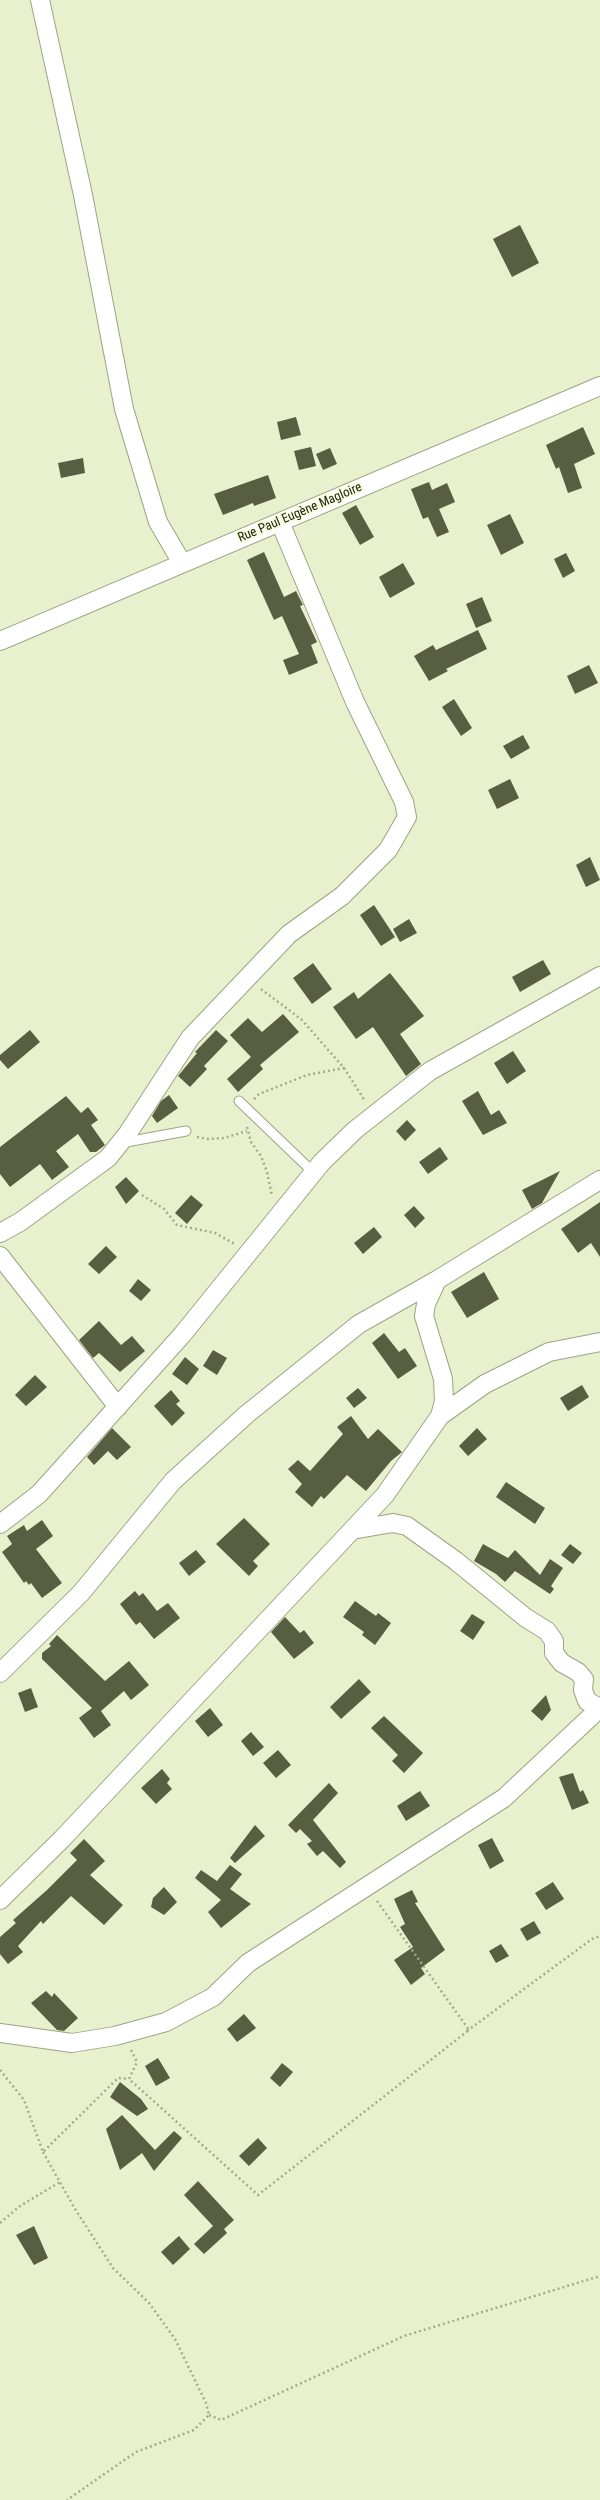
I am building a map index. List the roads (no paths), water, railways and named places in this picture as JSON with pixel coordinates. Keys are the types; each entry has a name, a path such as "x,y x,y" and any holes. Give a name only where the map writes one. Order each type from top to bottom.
{"street":[{"path":"40,0 83,195 124,409 158,522 182,563"},
{"name":"Rue Paul Eugène Magloire","path":"0,641 600,386"},
{"path":"0,1233 20,1222 108,1158 120,1143 190,1038 289,934 342,896 388,850 407,817 404,802 355,702 280,522"},
{"path":"0,1524 39,1494 118,1407 182,1335 313,1172 355,1130 430,1071 600,976"},
{"path":"0,1673 81,1593 173,1481 241,1419 359,1324 437,1280 600,1180"},
{"path":"0,1256 118,1407"},
{"path":"437,1280 426,1304 424,1316 443,1379 444,1401 440,1416"},
{"path":"0,1900 62,1839 385,1495 440,1416 485,1384 549,1352 600,1342"},
{"path":"0,2033 72,2043 122,2034 166,2022 213,1997 248,1963 366,1885 504,1798 600,1708 587,1701 583,1690 584,1679 578,1672 562,1663 554,1653 554,1641 547,1631 526,1618 456,1561 407,1526 394,1523 352,1530"}],"lane":[{"path":"239,1101 313,1172"},
{"path":"120,1143 186,1131"}]}
